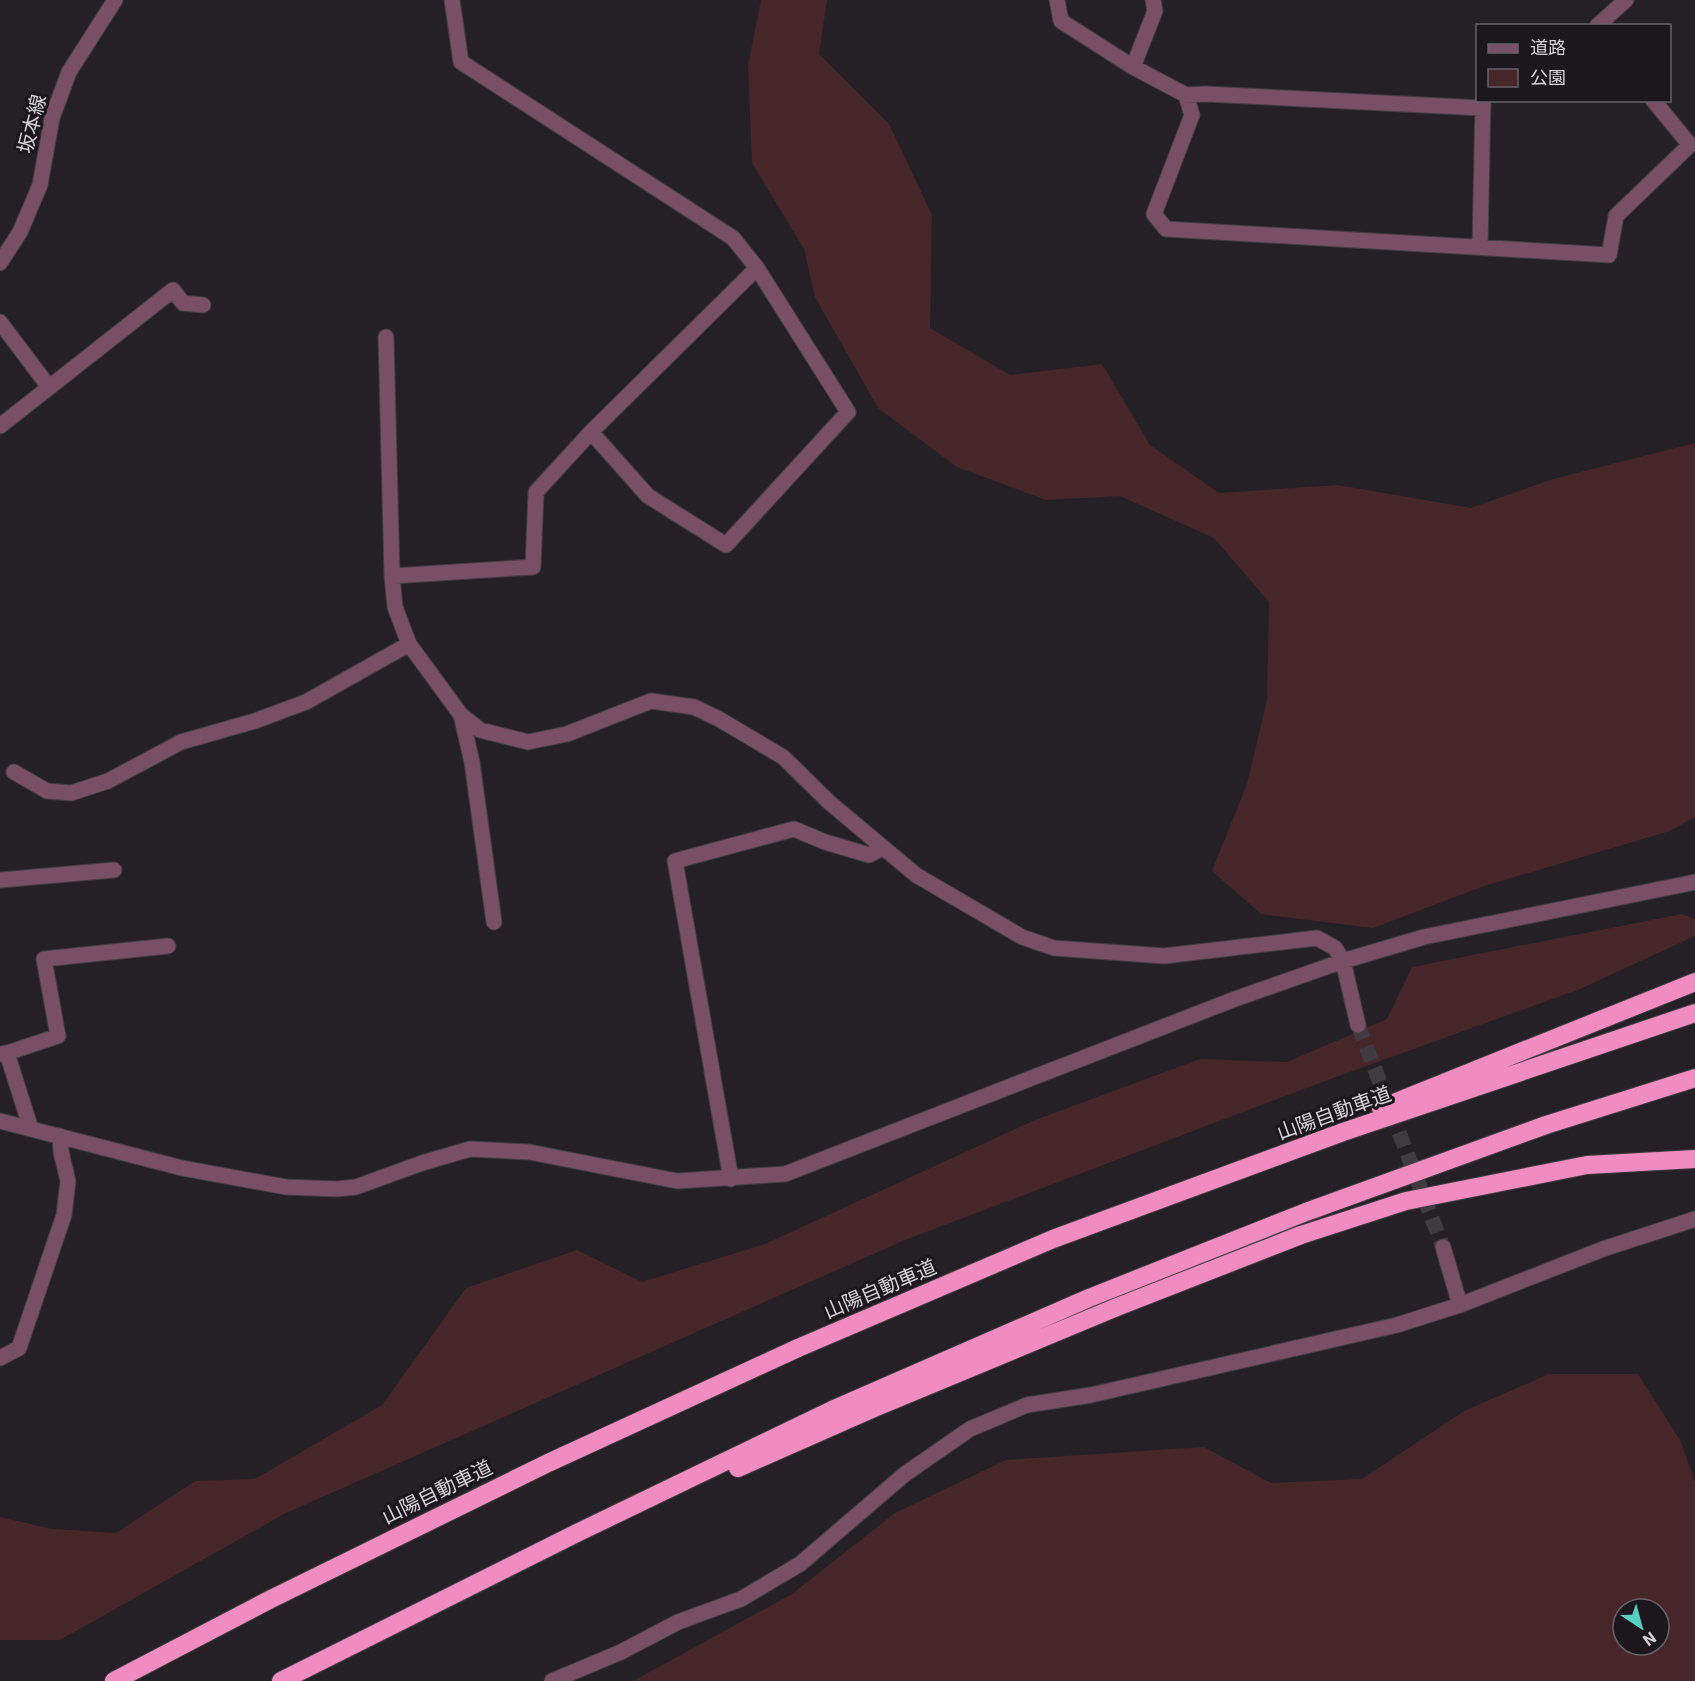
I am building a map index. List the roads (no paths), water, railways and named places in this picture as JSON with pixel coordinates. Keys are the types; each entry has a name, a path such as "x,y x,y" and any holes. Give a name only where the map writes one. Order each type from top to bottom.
{"highway":[{"path":"1053,1239 1695,982"},
{"name":"山陽自動車道","path":"114,1681 280,1595 559,1458 798,1348 1053,1239 1343,1132 1695,1013"},
{"path":"281,1681 579,1532 832,1410 1089,1298 1317,1208 1546,1125 1695,1078"},
{"path":"579,1532 759,1459 1117,1306 1301,1235 1406,1201 1575,1167 1695,1159"}],"street":[{"name":"坂本線","path":"0,263 20,232 40,185 52,118 69,72 115,0"},
{"path":"452,0 461,62 733,238 757,268 848,412 726,545 648,495 591,432"},
{"path":"1057,0 1061,21 1133,67 1186,95 1482,104 1480,247"},
{"path":"1133,67 1155,11 1153,0"},
{"path":"1599,24 1626,0"},
{"path":"1186,95 1191,115 1154,214 1166,230 1609,255 1616,216 1690,145 1655,102"},
{"path":"392,576 533,567 536,492 591,432 757,268"},
{"path":"0,426 173,290 183,303 202,305"},
{"path":"0,322 48,387"},
{"path":"386,337 392,576 395,607 409,644 461,715 480,730 528,742 567,734 651,701 694,706 783,757 830,803 916,875 1022,937 1054,948 1164,956 1317,938 1335,948 1342,961 1358,1024"},
{"path":"14,772 48,791 70,793 108,781 181,742 255,721 306,702 409,644"},
{"path":"461,715 472,762 494,922"},
{"path":"731,1179 675,861 794,829 825,842 869,855 882,848"},
{"path":"0,880 114,870"},
{"path":"0,1121 182,1168 286,1187 337,1189 356,1187 422,1163 470,1149 528,1152 677,1181 785,1174 1235,999 1342,961 1424,937 1695,882"},
{"path":"31,1129 4,1054 58,1036 44,959 168,946"},
{"path":"0,1358 19,1348 64,1215 68,1181 61,1152 60,1136"},
{"path":"552,1681 621,1652 678,1622 741,1599 800,1564 914,1468 970,1429 1027,1405 1091,1395 1397,1325 1460,1305 1603,1249 1695,1219"},
{"path":"1443,1247 1460,1305"}],"tunnel":[{"path":"1358,1025 1443,1247"}]}
